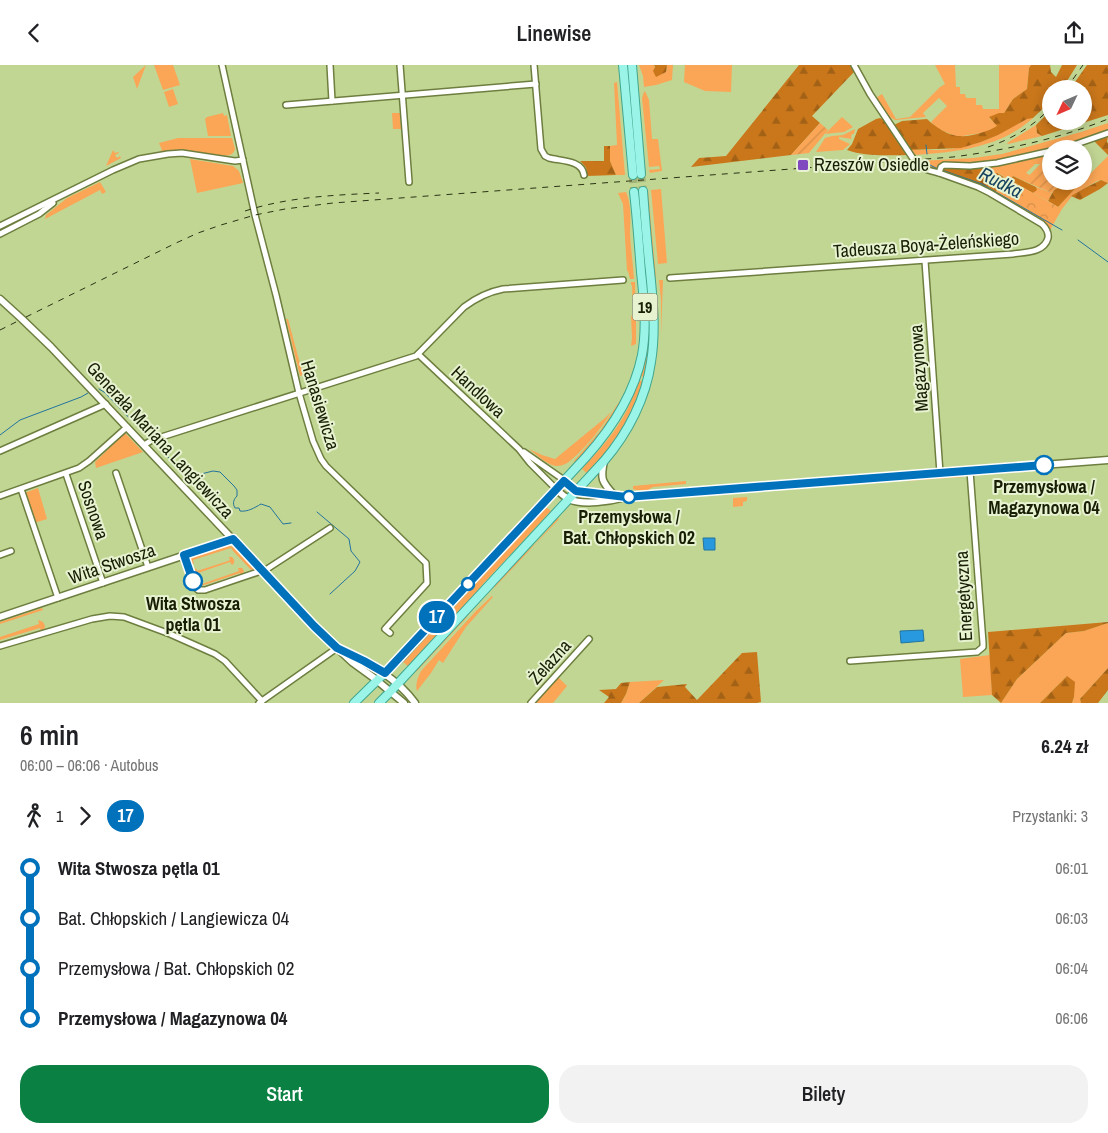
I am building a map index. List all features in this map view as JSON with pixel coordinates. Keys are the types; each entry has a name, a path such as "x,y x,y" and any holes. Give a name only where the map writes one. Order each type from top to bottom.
{"main road":[{"path":"623,65 637,174 632,65"},
{"name":"19","path":"354,703 385,673 564,481 597,444 617,417 634,383 642,357 645,338 639,192 654,315 654,340 651,365 644,391 634,416 616,446 604,461 379,703"}],"street":[{"name":"Hanasiewicza","path":"222,65 255,215 299,393 313,441 326,466 426,563 427,583 385,629 390,633"},
{"path":"330,65 332,101"},
{"path":"400,65 409,182"},
{"path":"534,65 540,144 543,153 549,158 577,164 584,175"},
{"path":"854,65 870,94 916,163 924,169 940,171 947,165 970,166 997,163 1042,154"},
{"path":"286,105 536,84"},
{"path":"1088,140 1108,133"},
{"path":"0,226 140,159 182,153 235,161 243,160"},
{"name":"Tadeusza Boya-Żeleńskiego","path":"670,278 1013,254 1040,249 1045,244 1048,234 1044,227 1021,211 978,187 940,171"},
{"path":"0,234 39,214 59,198"},
{"name":"Magazynowa","path":"925,261 940,473"},
{"path":"144,445 152,440 412,358 464,307 487,293 503,289 623,280"},
{"name":"Generała Mariana Langiewicza","path":"0,299 43,339 106,404 319,631 350,661 404,703"},
{"name":"Handlowa","path":"418,354 520,449 564,481"},
{"path":"0,451 106,404"},
{"path":"0,497 66,474 84,465 127,427"},
{"name":"Handlowa","path":"520,449 530,463 556,489"},
{"path":"556,489 569,499 575,501 613,501 626,497 1108,460"},
{"path":"604,461 602,479 614,495"},
{"name":"Energetyczna","path":"850,661 977,651 983,647 970,471"},
{"path":"116,473 148,567"},
{"name":"Sosnowa","path":"66,474 103,583"},
{"path":"564,481 576,491 626,497"},
{"path":"21,489 58,598"},
{"path":"184,555 195,587 201,591 262,571 330,528"},
{"name":"Wita Stwosza","path":"0,617 233,539"},
{"path":"0,555 11,551"},
{"path":"0,646 99,618 110,616 131,619 216,654 225,661 261,702 337,648"},
{"name":"Żelazna","path":"531,703 589,639"},
{"name":"Generała Mariana Langiewicza","path":"337,648 385,673 415,703"}],"green space":[{"path":"146,65 137,89 133,77"},
{"path":"154,65 173,65 180,85 163,90"},
{"path":"628,65 638,174 636,174"},
{"path":"639,65 654,65 656,76 666,72 667,65 673,65 672,80 644,87"},
{"path":"654,65 667,65 666,72 656,77 653,71"},
{"path":"685,65 732,65 731,92 705,91 684,82"},
{"path":"799,65 852,65 855,71 812,116 820,123 791,155 691,167 699,158 726,156"},
{"path":"935,65 955,65 956,87 960,87 960,94 965,94 966,98 976,98 976,105 982,105 983,109 999,109 999,65 1031,65 1027,89 1013,99 1004,113 989,118 998,126 986,132 957,137 937,128 931,122 947,106 939,98 923,113 926,117 895,120 888,116 876,98 882,94 896,119 910,117 945,84"},
{"path":"1031,65 1050,65 1051,72 1056,77 1062,65 1077,65 1068,80 1042,80 1042,110 1033,118 1027,119 998,135 961,148 911,150 894,125 902,121 927,119 942,130 955,136 969,136 989,130 997,126 989,117 1004,113 1013,99 1027,89"},
{"path":"1087,65 1108,65 1108,115 1092,120 1092,80 1076,80"},
{"path":"617,82 625,175 616,175 610,161 610,146 617,145 614,83"},
{"path":"173,89 178,104 169,107 164,92"},
{"path":"645,91 649,100 652,139 658,139 662,171 650,173 649,170 660,169 659,166 649,167 642,98"},
{"path":"223,113 224,116 227,115 231,136 208,136 205,119"},
{"path":"392,113 400,113 401,129 393,129"},
{"path":"842,117 853,127 844,132 825,134"},
{"path":"880,118 884,120 907,155 869,155 847,150 852,144 858,129"},
{"path":"1027,118 1033,118 1006,136 977,147 914,155 911,150 943,150 971,145 996,135"},
{"path":"1042,119 1042,130 1061,130 1042,136 1037,133 1036,125"},
{"path":"820,123 828,130 809,153 791,155"},
{"path":"1108,123 1108,131 1080,140 1052,140 1092,130 1092,128"},
{"path":"1036,125 1037,133 1042,136 1007,143"},
{"path":"855,129 851,137 852,139 839,137 839,139 850,144 843,150 816,152 825,138 843,135"},
{"path":"1108,136 1107,142 1108,155 1094,141"},
{"path":"178,138 232,138 235,149 231,154 221,155 220,157 184,151 160,151 162,150 159,143"},
{"path":"1042,143 1042,151 988,162 944,164 937,171 927,168 918,161 974,158 1002,154"},
{"path":"604,146 610,146 610,161 616,175 587,176 586,168 580,161 604,161"},
{"path":"113,150 115,153 119,153 115,155 117,158 120,156 121,158 106,166"},
{"path":"1042,155 1042,162 1035,164 1026,173 1030,175 1024,181 1013,176 1010,180 998,173 993,176 988,175 993,165 1007,164"},
{"path":"1108,156 1108,183 1101,180 1092,184 1092,172"},
{"path":"190,159 233,166 239,171 243,183 197,193"},
{"path":"1042,162 1042,189 1024,181"},
{"path":"993,165 988,175 993,176 997,173 1004,177 995,194 942,172 944,168 970,168"},
{"path":"1013,176 1036,187 1037,190 1033,193 1010,180"},
{"path":"1004,177 1062,209 1050,230 1044,223 995,194"},
{"path":"1101,180 1108,183 1080,200 1071,196 1082,190 1092,190 1092,184"},
{"path":"100,182 106,192 102,194 100,190 45,219 46,215 67,198"},
{"path":"1036,187 1052,193 1048,201 1033,193"},
{"path":"661,189 667,263 658,264 651,190"},
{"path":"648,190 656,277 653,277 646,191"},
{"path":"1054,190 1074,190 1058,207 1048,201"},
{"path":"1073,190 1082,190 1072,196 1062,209 1058,207"},
{"path":"626,192 630,208 630,235 634,279 630,279 627,271 623,204 618,193"},
{"path":"659,280 663,280 661,336 661,300"},
{"path":"645,281 647,281 650,331 649,355 645,377 640,376 647,341 648,317"},
{"path":"631,282 635,282 636,344 631,346 631,316 633,315"},
{"path":"286,319 288,319 303,375 300,376"},
{"path":"640,381 643,384 622,432 588,474 582,469 619,425"},
{"path":"619,402 620,406 602,434 576,464 574,461 600,431"},
{"path":"611,412 588,444 564,465 556,466 549,464 529,449 555,459"},
{"path":"125,433 143,452 96,468 95,462"},
{"path":"959,475 964,477 905,481 908,479"},
{"path":"686,481 686,484 653,487 648,490 633,489 633,486"},
{"path":"38,488 47,519 34,523 24,493"},
{"path":"747,497 747,501 743,502 743,506 733,507 733,498"},
{"path":"539,500 522,522 501,541"},
{"path":"545,506 551,511 483,584 466,606 409,667 403,662 444,614"},
{"path":"559,519 494,587 500,577 536,543"},
{"path":"229,546 234,547 256,571 252,571 231,548 193,560 194,564 191,564 189,561 189,558"},
{"path":"229,557 232,557 234,560 232,565 230,562 198,573 198,577 194,575 193,571 196,568 197,571 228,561 230,560"},
{"path":"238,568 242,568 244,571 241,576 240,573 201,586 198,585 200,581 202,584 239,571"},
{"path":"492,596 466,627 443,663 439,660 417,691 418,678 421,671"},
{"path":"42,608 43,610 0,624 0,622"},
{"path":"467,617 416,672 418,667"},
{"path":"38,620 43,622 44,630 41,631 40,628 0,640 0,637 39,624"},
{"path":"1108,622 1084,631 1066,633 1017,679 1001,703 992,695 988,632"},
{"path":"1108,623 1108,668 1080,699 1081,703 1072,703 1074,697 1067,676 1040,703 1001,703 1017,679 1066,633 1084,631"},
{"path":"757,652 761,702 639,703 657,687 687,684 685,687 697,700 742,653"},
{"path":"990,655 992,695 963,697 960,659"},
{"path":"1108,668 1108,690 1098,703 1081,703 1080,699"},
{"path":"1067,676 1075,682 1072,703 1040,703"},
{"path":"558,677 567,686 553,703 537,703 536,702"},
{"path":"664,680 639,703 621,703 630,682"},
{"path":"630,682 621,703 604,703 609,697 599,690 616,689 621,683"}],"water":[{"path":"703,538 715,538 715,550 704,550"},
{"path":"923,630 924,641 901,643 900,631"}],"waterway":[{"name":"Rudka","path":"926,145 927,154"},
{"name":"Rudka","path":"927,161 938,169"},
{"name":"Rudka","path":"942,170 982,184 1062,230"},
{"name":"Rudka","path":"1078,240 1108,262"},
{"path":"99,389 146,435"},
{"path":"0,435 20,420 88,393"},
{"path":"158,448 183,471 201,474 213,471 220,472 237,490 234,504 235,508 239,508 240,511 248,510 261,504 270,507 283,524 291,523"},
{"path":"317,512 349,539 351,551 360,562 355,571 330,594"}],"tunnel":[{"path":"641,174 643,191"},
{"path":"633,175 634,192"}],"railway":[{"path":"1072,80 1083,65"},
{"path":"988,147 1022,131 1042,115"},
{"path":"26,317 198,233 255,215 285,209 333,203 953,157 1032,143 1108,119"},
{"path":"245,211 294,200 379,193"},
{"path":"0,330 18,321"}],"bus line":[{"name":"17","path":"193,581 184,555 233,539 337,648 385,673 564,481 576,491 626,497 1044,465"}],"place":[{"name":"Rzeszów Osiedle","path":"803,165"},
{"name":"Przemysłowa / Magazynowa 04","path":"1044,465"},
{"name":"Przemysłowa / Bat. Chłopskich 02","path":"629,497"},
{"name":"Wita Stwosza pętla 01","path":"193,581"}]}
